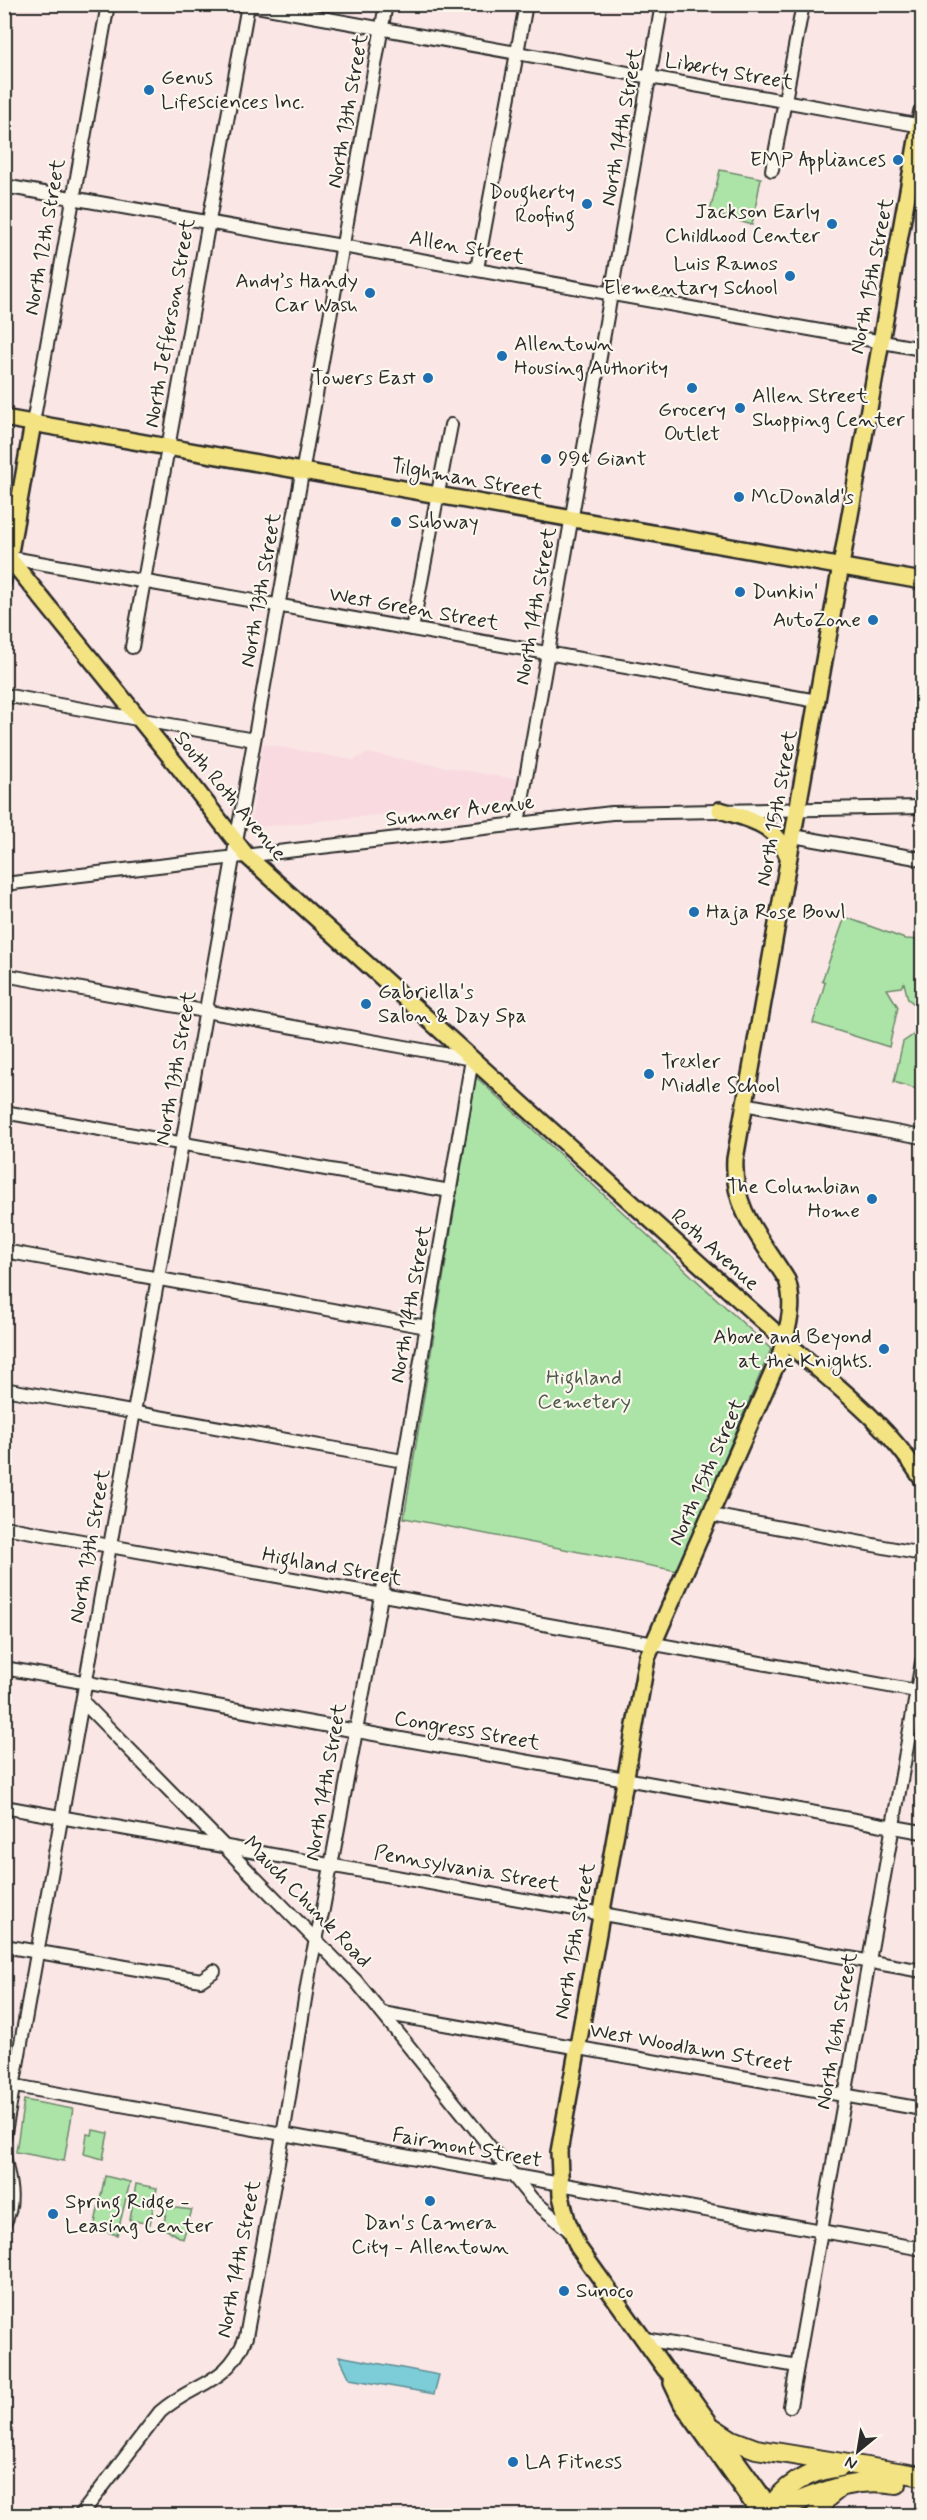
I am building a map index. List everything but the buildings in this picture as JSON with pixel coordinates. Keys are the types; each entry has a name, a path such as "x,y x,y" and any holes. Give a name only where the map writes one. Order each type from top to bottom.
{"highway":[{"path":"712,2427 747,2446 922,2476"},
{"path":"766,2515 781,2492 804,2477 832,2468 860,2466"},
{"path":"766,2515 844,2485 876,2481 922,2488"},
{"path":"815,2516 827,2498 844,2485"}],"main road":[{"name":"North 15th Street","path":"560,2185 561,2137 646,1658 780,1356 791,1313 791,1292 787,1280 744,1214 735,1187 735,1159 880,342 922,122"},
{"name":"Tilghman Street","path":"4,417 922,581"},
{"name":"North 12th Street","path":"7,557 33,423"},
{"name":"South Roth Avenue","path":"7,557 236,839 240,856 472,1059"},
{"path":"720,810 755,821 772,831 782,840 789,860"},
{"name":"Roth Avenue","path":"472,1059 784,1340 876,1419 903,1449 922,1479"},
{"name":"Mauch Chunk Road","path":"560,2185 572,2233 584,2256 665,2369 682,2404 753,2504 766,2515"},
{"name":"Mauch Chunk Road","path":"665,2369 691,2397 763,2497 766,2515"}],"street":[{"name":"North 12th Street","path":"33,423 108,4"},
{"name":"North 13th Street","path":"236,839 386,4"},
{"path":"477,269 525,4"},
{"name":"North 14th Street","path":"518,823 662,4"},
{"path":"772,170 803,4"},
{"name":"Liberty Street","path":"246,5 650,78 922,122"},
{"name":"North Jefferson Street","path":"132,647 246,5"},
{"name":"Allen Street","path":"4,186 922,349"},
{"path":"412,629 451,425"},
{"name":"North 12th Street","path":"4,584 7,557"},
{"name":"West Green Street","path":"7,557 817,701"},
{"path":"4,695 254,740"},
{"name":"Sumner Avenue","path":"4,884 612,813 922,807"},
{"path":"793,836 922,859"},
{"name":"North 13th Street","path":"4,2139 9,2085 38,1952 206,1012 240,856"},
{"path":"4,975 472,1059"},
{"name":"North 14th Street","path":"80,2516 160,2412 188,2392 215,2379 241,2351 246,2337 283,2135 311,1962 381,1596 472,1059"},
{"path":"744,1104 922,1137"},
{"path":"4,1112 450,1191"},
{"path":"4,1251 427,1327"},
{"path":"4,1389 403,1461"},
{"path":"711,1515 922,1554"},
{"name":"Highland Street","path":"4,1527 920,1691"},
{"name":"North 16th Street","path":"790,2406 892,1827 920,1691 922,1662"},
{"name":"Congress Street","path":"4,1668 922,1832"},
{"name":"Mauch Chunk Road","path":"83,1702 317,1940 382,2013 540,2208 572,2233"},
{"name":"Pennsylvania Street","path":"4,1807 922,1971"},
{"path":"4,1946 201,1980 214,1971"},
{"name":"West Woodlawn Street","path":"382,2013 922,2109"},
{"name":"Fairmont Street","path":"9,2085 922,2249"},
{"path":"477,2170 486,2157 488,2143"},
{"path":"4,2154 11,2193 11,2206 4,2224"},
{"path":"645,2339 798,2366"}],"shaded area":[{"path":"263,744 354,760 368,753 519,780 514,801 250,828"}],"green space":[{"path":"720,170 761,178 752,225 710,212"},
{"path":"845,917 905,939 922,940 922,1010 908,999 904,983 901,987 887,989 898,1007 889,1047 813,1023 825,983 822,981"},
{"path":"922,1029 922,1091 894,1082 903,1042"},
{"name":"Highland Cemetery","path":"476,1077 771,1349 677,1571 404,1518"},
{"path":"24,2100 73,2109 64,2161 16,2152"},
{"path":"93,2130 108,2133 103,2159 84,2154 87,2134 92,2135"},
{"path":"105,2176 130,2182 117,2235 94,2228"},
{"path":"136,2184 157,2188 150,2224 130,2220"},
{"path":"167,2207 192,2210 183,2239 163,2228"}],"water":[{"path":"339,2356 439,2375 434,2394 350,2379"}],"place":[{"name":"Genus Lifesciences Inc.","path":"149,90"},
{"name":"EMP Appliances","path":"898,160"},
{"name":"Dougherty Roofing","path":"587,204"},
{"name":"Jackson Early Childhood Center","path":"832,224"},
{"name":"Luis Ramos Elementary School","path":"790,276"},
{"name":"Andy’s Handy Car Wash","path":"370,293"},
{"name":"Allentown Housing Authority","path":"502,356"},
{"name":"Towers East","path":"428,378"},
{"name":"Grocery Outlet","path":"692,388"},
{"name":"Allen Street Shopping Center","path":"740,408"},
{"name":"99¢ Giant","path":"546,459"},
{"name":"McDonald's","path":"739,497"},
{"name":"Subway","path":"396,522"},
{"name":"Dunkin'","path":"740,592"},
{"name":"AutoZone","path":"873,620"},
{"name":"Haja Rose Bowl","path":"694,912"},
{"name":"Gabriella's Salon & Day Spa","path":"366,1004"},
{"name":"Trexler Middle School","path":"649,1074"},
{"name":"The Columbian Home","path":"872,1199"},
{"name":"Above and Beyond at the Knights.","path":"884,1349"},
{"name":"Dan's Camera City - Allentown","path":"430,2201"},
{"name":"Spring Ridge - Leasing Center","path":"53,2214"},
{"name":"Sunoco","path":"564,2291"},
{"name":"LA Fitness","path":"513,2462"}]}
